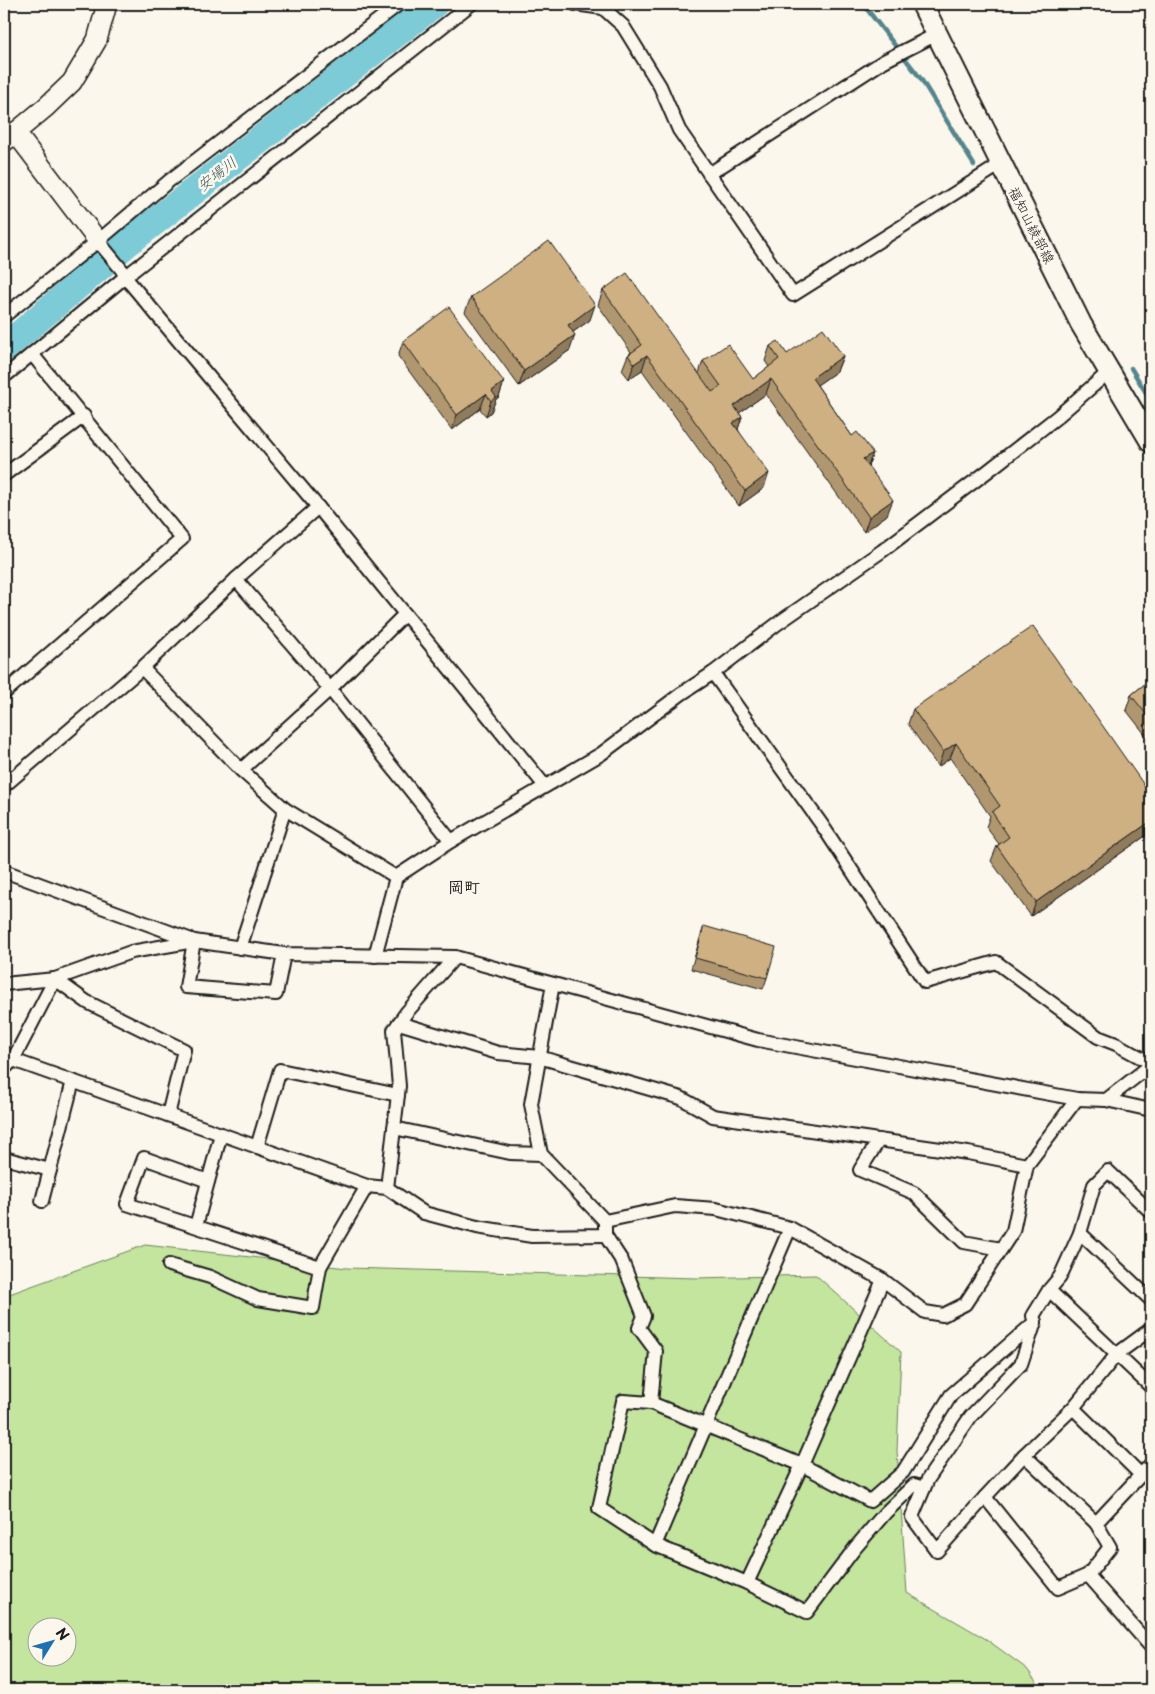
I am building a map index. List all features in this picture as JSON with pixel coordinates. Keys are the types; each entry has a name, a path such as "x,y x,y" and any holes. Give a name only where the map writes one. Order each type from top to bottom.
{"main road":[{"path":"98,241 9,137 72,82 97,40 107,4"},
{"name":"福知山綾部線","path":"922,4 1081,324 1149,433"}],"street":[{"path":"4,316 169,181 399,4"},
{"path":"4,377 123,274 471,4"},
{"path":"576,4 604,8 623,26 660,86 679,130 793,295 1001,164"},
{"path":"709,174 884,61 937,34"},
{"path":"98,241 123,274 318,507 545,786"},
{"path":"4,693 182,539 32,354"},
{"path":"375,956 396,877 451,841 601,754 777,624 882,551 1057,417 1110,371"},
{"path":"4,475 84,416"},
{"path":"4,786 142,668 236,579 318,507"},
{"path":"236,579 330,689 451,841"},
{"path":"240,770 330,689 405,614"},
{"path":"142,668 240,770 285,809 396,877"},
{"path":"713,673 822,825 925,982 996,962 1098,1037 1116,1044 1151,1064 1106,1100"},
{"path":"240,948 285,809"},
{"path":"4,871 194,941 284,954 455,957 758,1040 1077,1099 1106,1100 1151,1110"},
{"path":"194,941 186,987 276,994 284,954"},
{"path":"4,984 56,979 131,952 194,941"},
{"path":"387,1188 399,1086 394,1030 455,957"},
{"path":"4,1069 13,1060 56,979"},
{"path":"56,979 87,1002 184,1050 168,1115"},
{"path":"553,984 531,1104 541,1154 605,1221 605,1235 622,1261 644,1316 639,1328 656,1351 651,1404"},
{"path":"399,1023 498,1053 540,1057 681,1098 713,1116 968,1153 1027,1165"},
{"path":"13,1060 367,1186 387,1188 424,1213 477,1227 532,1236 605,1235"},
{"path":"257,1146 280,1070 398,1094"},
{"path":"42,1201 73,1081"},
{"path":"605,1221 675,1206 716,1209 790,1228 883,1280 925,1312 943,1315 965,1304 1013,1231 1027,1165 1077,1099"},
{"path":"394,1128 510,1153 541,1154"},
{"path":"196,1226 221,1134"},
{"path":"879,1140 860,1170 914,1192 964,1242 1001,1249"},
{"path":"4,1158 50,1170"},
{"path":"208,1181 144,1158 127,1204 320,1267"},
{"path":"1151,1212 1108,1172 1094,1185 1080,1233 1060,1277 1033,1316 1035,1322 1021,1364 971,1416 928,1479 924,1488 912,1516 937,1551 1024,1455 1073,1408 1117,1354 1151,1329"},
{"path":"170,1264 210,1277 258,1299 313,1308 320,1267 367,1186"},
{"path":"655,1546 790,1228"},
{"path":"1080,1233 1151,1300"},
{"path":"747,1583 802,1466 883,1280"},
{"path":"1050,1290 1151,1388"},
{"path":"924,1488 914,1485 884,1512 807,1612 747,1583 655,1546 598,1508 623,1401 651,1404 802,1466 870,1501 903,1472 951,1395 1035,1322"},
{"path":"1073,1408 1141,1475"},
{"path":"985,1497 1058,1588 1088,1575 1110,1547 1096,1523 1024,1455"},
{"path":"1096,1523 1151,1464"},
{"path":"1088,1575 1151,1647"}],"green space":[{"path":"145,1245 347,1268 696,1278 816,1275 901,1352 897,1451 907,1593 986,1639 1027,1669 1042,1690 4,1690 4,1296"}],"building":[{"path":"549,241 595,305 568,325 575,335 524,371 471,297"},
{"path":"627,273 712,392 721,386 703,361 728,344 753,379 779,359 770,346 778,341 787,354 823,328 843,356 812,378 852,436 857,432 873,453 863,459 893,500 869,517 771,379 734,406 742,417 733,423 769,473 745,491 647,355 634,364 628,355 642,345 603,290"},
{"path":"449,307 504,382 492,391 496,397 491,401 486,394 457,415 403,341"},
{"path":"1033,626 1151,795 1151,821 1036,902 997,846 1009,837 992,812 1000,806 956,743 943,752 913,709"},
{"path":"1151,679 1151,720 1131,695"},
{"path":"704,926 776,947 767,978 695,958"}],"waterway":[{"name":"安場川","path":"4,348 126,244 434,4"},
{"path":"863,4 921,79 974,165"},
{"path":"1131,368 1151,401"}],"district":[{"name":"岡町","path":"464,886"}]}
